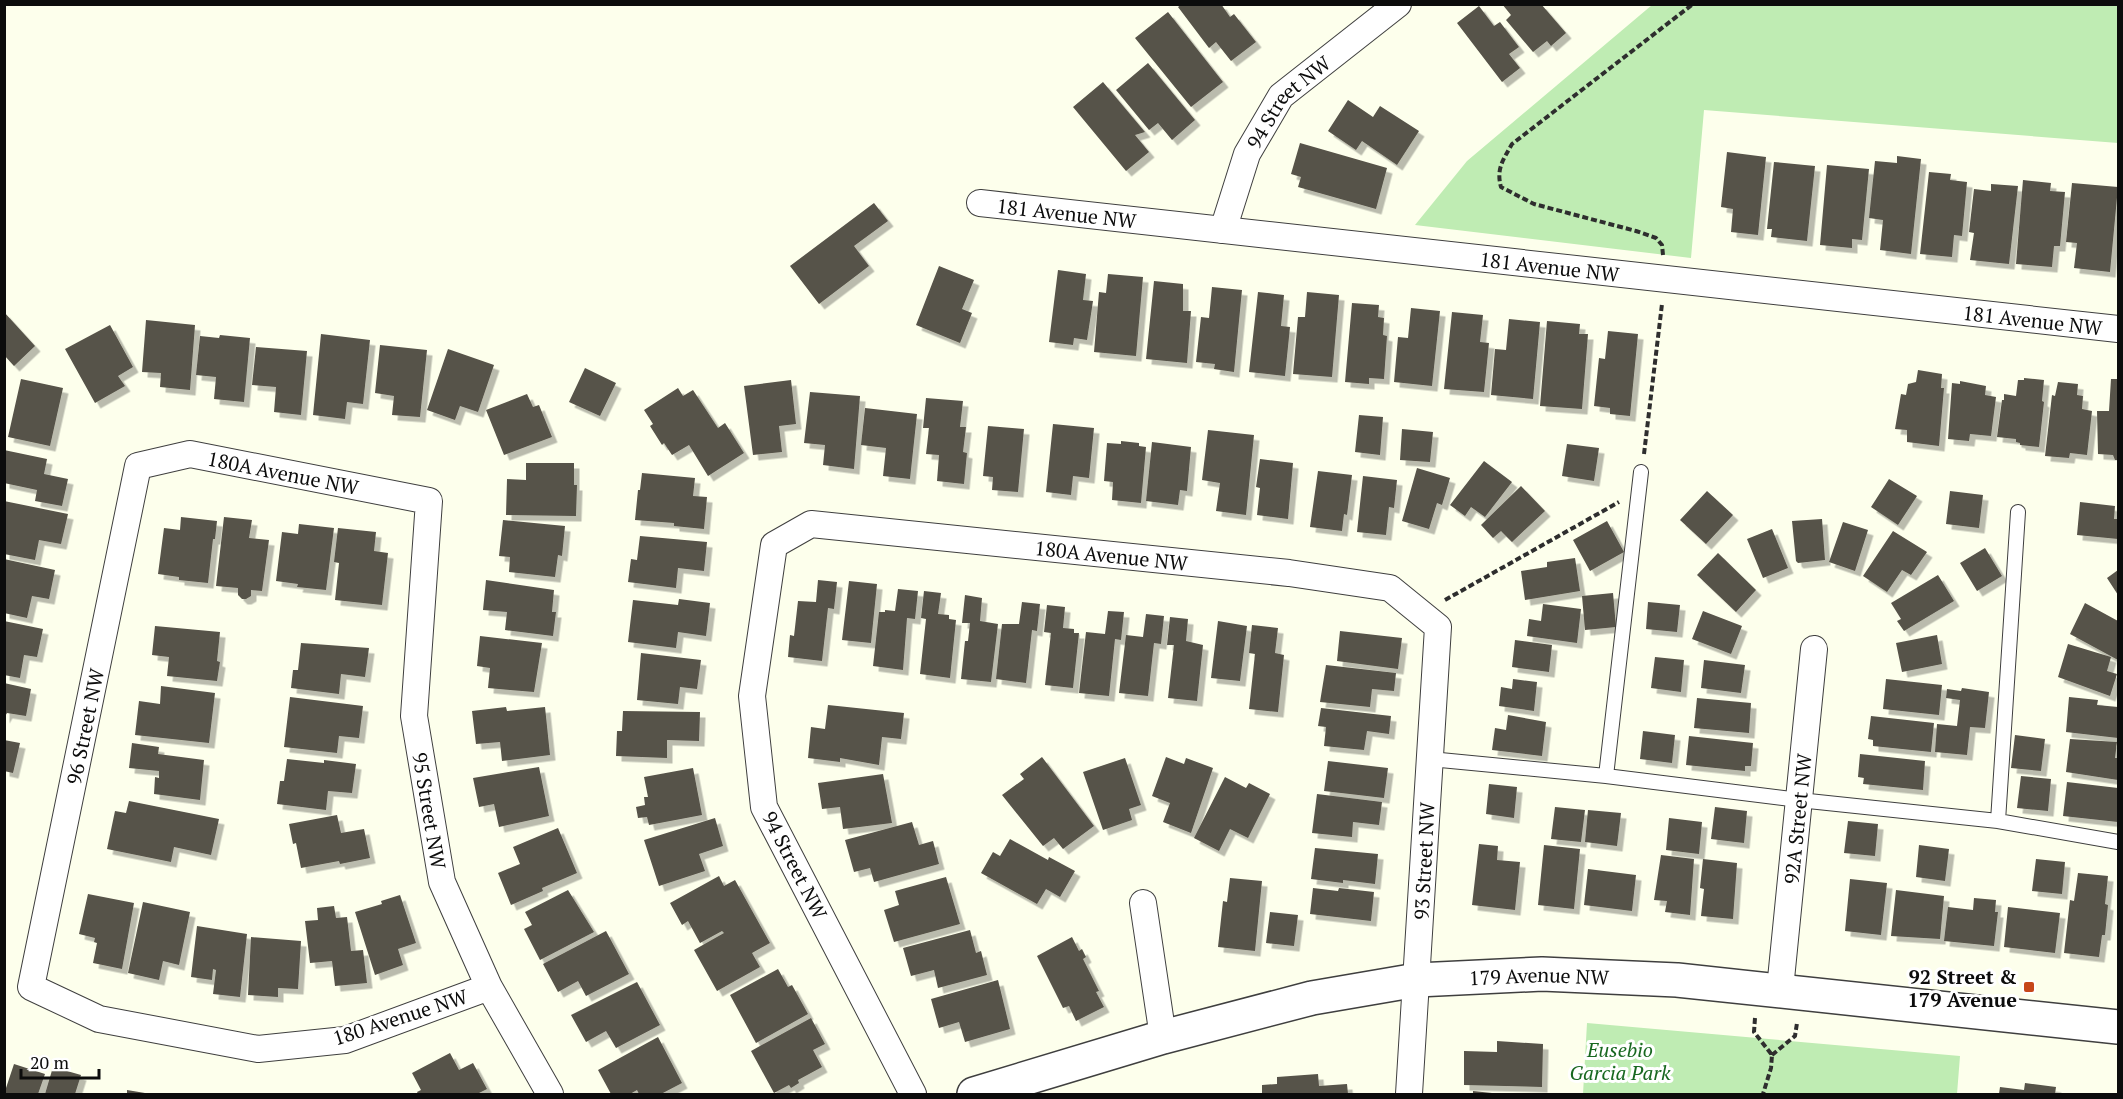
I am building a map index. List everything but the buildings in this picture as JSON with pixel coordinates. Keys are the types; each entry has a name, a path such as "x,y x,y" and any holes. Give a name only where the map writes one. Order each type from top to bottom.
{"street":[{"name":"94 Street NW","path":"1222,231 1247,154 1281,96 1398,4"},
{"name":"181 Avenue NW","path":"980,203 2118,329"},
{"name":"180A Avenue NW","path":"138,466 190,454 429,501"},
{"name":"96 Street NW","path":"31,987 138,466"},
{"name":"95 Street NW","path":"429,501 414,716 442,882 489,987 550,1095"},
{"name":"180A Avenue NW","path":"774,545 811,524 1289,573 1390,588 1430,620"},
{"name":"94 Street NW","path":"774,545 752,696 764,807 913,1095"},
{"name":"93 Street NW","path":"1409,1095 1430,759 1430,620"},
{"name":"92A Street NW","path":"1780,990 1814,649"},
{"path":"1143,903 1163,1037"},
{"name":"179 Avenue NW","path":"974,1095 1163,1037 1312,998 1417,980 1542,974 1677,980 2118,1027"},
{"name":"180 Avenue NW","path":"31,987 99,1018 258,1049 345,1040 489,987"}],"lane":[{"path":"1606,776 1641,472"},
{"path":"1998,821 2018,512"},
{"path":"1430,759 1606,776 1799,800 1998,821 2118,842"}],"path":[{"path":"1430,620 1619,502 1641,472 1665,280 1662,245 1656,238 1636,231 1534,204 1501,187 1497,175 1500,164 1512,144 1693,4"},
{"path":"1772,1055 1795,1036 1780,990"},
{"path":"1763,1095 1771,1068 1772,1055 1754,1032 1780,990"}],"green space":[{"path":"1652,5 2118,5 2118,143 1704,110 1691,258 1415,225 1467,161"},
{"name":"Eusebio Garcia Park","path":"1587,1023 1960,1056 1957,1094 1583,1094"}],"place":[{"name":"92 Street & 179 Avenue","path":"2029,987"}]}
